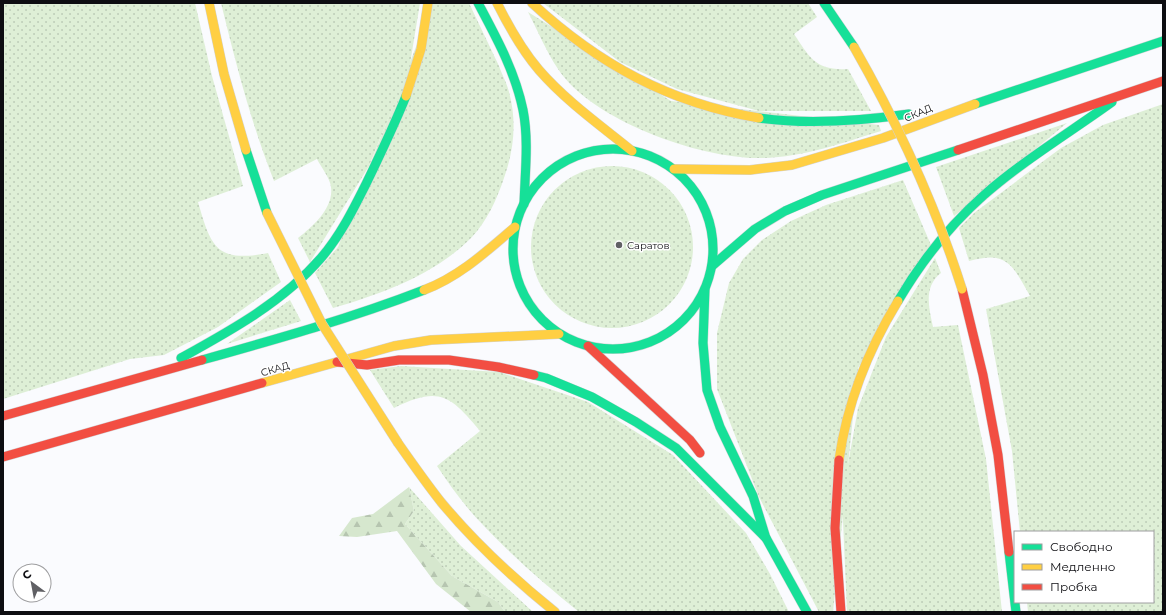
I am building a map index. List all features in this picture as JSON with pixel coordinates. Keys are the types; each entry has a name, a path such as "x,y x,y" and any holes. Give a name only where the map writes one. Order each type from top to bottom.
{"main road":[{"path":"209,3 224,74 247,153 267,213 322,324 398,443 440,501 471,535 555,612"},
{"path":"146,377 255,316 286,291 312,267 331,246 347,221 398,118 416,66 428,17 428,3"},
{"path":"478,3 506,56 523,110 526,146 524,204"},
{"path":"497,3 520,44 539,70 563,95 632,150"},
{"path":"532,3 554,25 618,69 674,96 720,110 760,118 805,122 876,119 910,114 946,113"},
{"path":"824,3 854,47 884,98 906,143 947,240 962,289 983,375 998,455 1014,595"},
{"name":"СКАД","path":"674,169 727,170 775,168 817,158 884,138 917,126 946,113 1163,41"},
{"path":"712,266 755,229 785,211 816,197 1116,98 1163,80"},
{"path":"841,612 835,553 836,498 842,444 851,407 879,332 899,296 924,261 969,209 1009,176 1116,98"},
{"path":"705,289 688,316 664,336 635,347 612,349 588,346 559,334 544,322 532,308 522,292 516,274 513,256 515,227 524,204 540,180 562,162 589,152 618,149 632,150 654,158 674,169 688,182 707,212 713,242 712,266 705,289 703,343 707,390 720,427 753,496 766,538"},
{"path":"3,416 307,331 435,286 473,262 515,227"},
{"name":"СКАД","path":"3,457 394,346 431,340 559,334"},
{"path":"588,346 690,440 705,459"},
{"path":"336,362 367,365 399,360 449,360 498,367 546,378 585,394 636,422 676,448 766,538"},
{"path":"729,488 766,538 807,612"}],"green space":[{"path":"3,3 195,3 212,76 243,186 198,202 207,230 212,241 218,248 226,253 237,256 251,256 268,253 281,282 218,327 164,355 130,359 3,399"},
{"path":"221,3 420,3 410,64 369,166 310,262 298,238 315,223 326,209 331,195 330,184 317,159 274,181 251,115"},
{"path":"433,3 469,3 506,82 514,125 510,157 504,178 495,202 487,217 472,237 458,250 442,262 407,281 370,296 333,308 315,273 338,247"},
{"path":"543,3 808,3 817,17 794,34 810,56 821,65 828,68 848,69 871,111 759,111 677,89 620,62"},
{"path":"528,12 671,101 879,125 881,131 823,149 793,155 763,158 738,157 710,152 651,134 622,121 596,105 574,88 558,69"},
{"path":"1163,104 1163,612 1028,612 1027,603 1154,603 1154,531 1020,531 1012,451 986,309 1030,296 1013,268 1001,259 992,257 969,261 959,228 974,213 1061,148 1103,125"},
{"path":"1067,123 954,216 936,167"},
{"path":"612,166 643,172 663,184 675,196 687,216 693,247 687,278 675,298 663,310 643,322 612,328 581,322 561,310 549,298 537,278 531,247 537,216 549,196 561,184 581,172"},
{"path":"903,180 931,245 858,368 833,612 819,612 759,497 717,389 717,333 729,283 743,259 762,240 791,221 826,205"},
{"path":"935,258 941,273 935,279 930,291 930,313 933,327 958,325 986,459 1002,612 847,612 842,498 858,408 886,337"},
{"path":"290,300 301,321 227,344"},
{"path":"401,366 499,372 588,402 673,455 746,533 770,574 789,612 579,612 530,570 477,519 437,466 480,431 470,419 451,402 443,398 433,396 422,397 409,401 394,408 370,370"},
{"path":"409,487 461,546 533,612 505,612 498,602 452,576 405,524 414,511"},
{"path":"409,487 414,511 405,524 452,576 498,602 505,612 471,612 436,584 397,531 357,537 339,536 352,518 373,514"}],"traffic: fast":[{"path":"478,3 510,68 520,96 526,133 524,204"},
{"path":"824,3 854,47"},
{"path":"975,104 1163,41"},
{"path":"181,358 237,326 273,302 306,274 328,250 346,222 366,184 406,96"},
{"path":"898,301 926,258 948,231 971,207 1015,170 1112,102"},
{"path":"759,118 815,122 872,119 909,114"},
{"path":"603,149 623,149 651,156 669,166 684,178 696,193 706,211 713,239 713,249 713,259 706,287 696,305 684,320 669,332 651,342 623,349 603,349 575,342 557,332 536,313 520,287 517,278 513,259 513,239 520,211 530,193 549,172 575,156 584,153 603,149"},
{"path":"246,150 267,213"},
{"path":"712,266 755,229 785,211 822,195 958,150"},
{"path":"705,289 703,343 707,390 720,427 753,496 765,535"},
{"path":"202,360 342,319 424,290"},
{"path":"534,375 546,378 592,397 636,422 676,448 766,538"},
{"path":"757,526 766,538 807,612"},
{"path":"1009,552 1014,595"},
{"path":"1015,603 1016,612"}],"traffic: slow":[{"path":"209,3 224,74 246,150"},
{"path":"406,96 421,49 428,3"},
{"path":"497,3 516,38 539,70 549,81 560,92 632,151"},
{"path":"532,3 583,45 636,78 695,102 726,111 759,118"},
{"path":"854,47 886,105 928,195 962,289"},
{"path":"674,169 750,170 792,165 883,138 975,104"},
{"path":"267,213 322,324 398,443"},
{"path":"424,290 437,285 461,271 515,227"},
{"path":"839,460 847,418 860,378 877,338 898,301"},
{"path":"262,383 394,346 431,340 559,334"},
{"path":"398,443 441,502 467,532 510,574 555,612"}],"traffic: jam":[{"path":"958,150 1163,81"},
{"path":"962,289 983,375 998,455 1009,552"},
{"path":"588,346 690,440 700,453"},
{"path":"3,416 202,360"},
{"path":"337,362 367,365 399,360 449,360 498,367 534,375"},
{"path":"3,457 262,383"},
{"path":"839,460 835,528 841,612"}],"place":[{"name":"Саратов","path":"619,245"}]}
